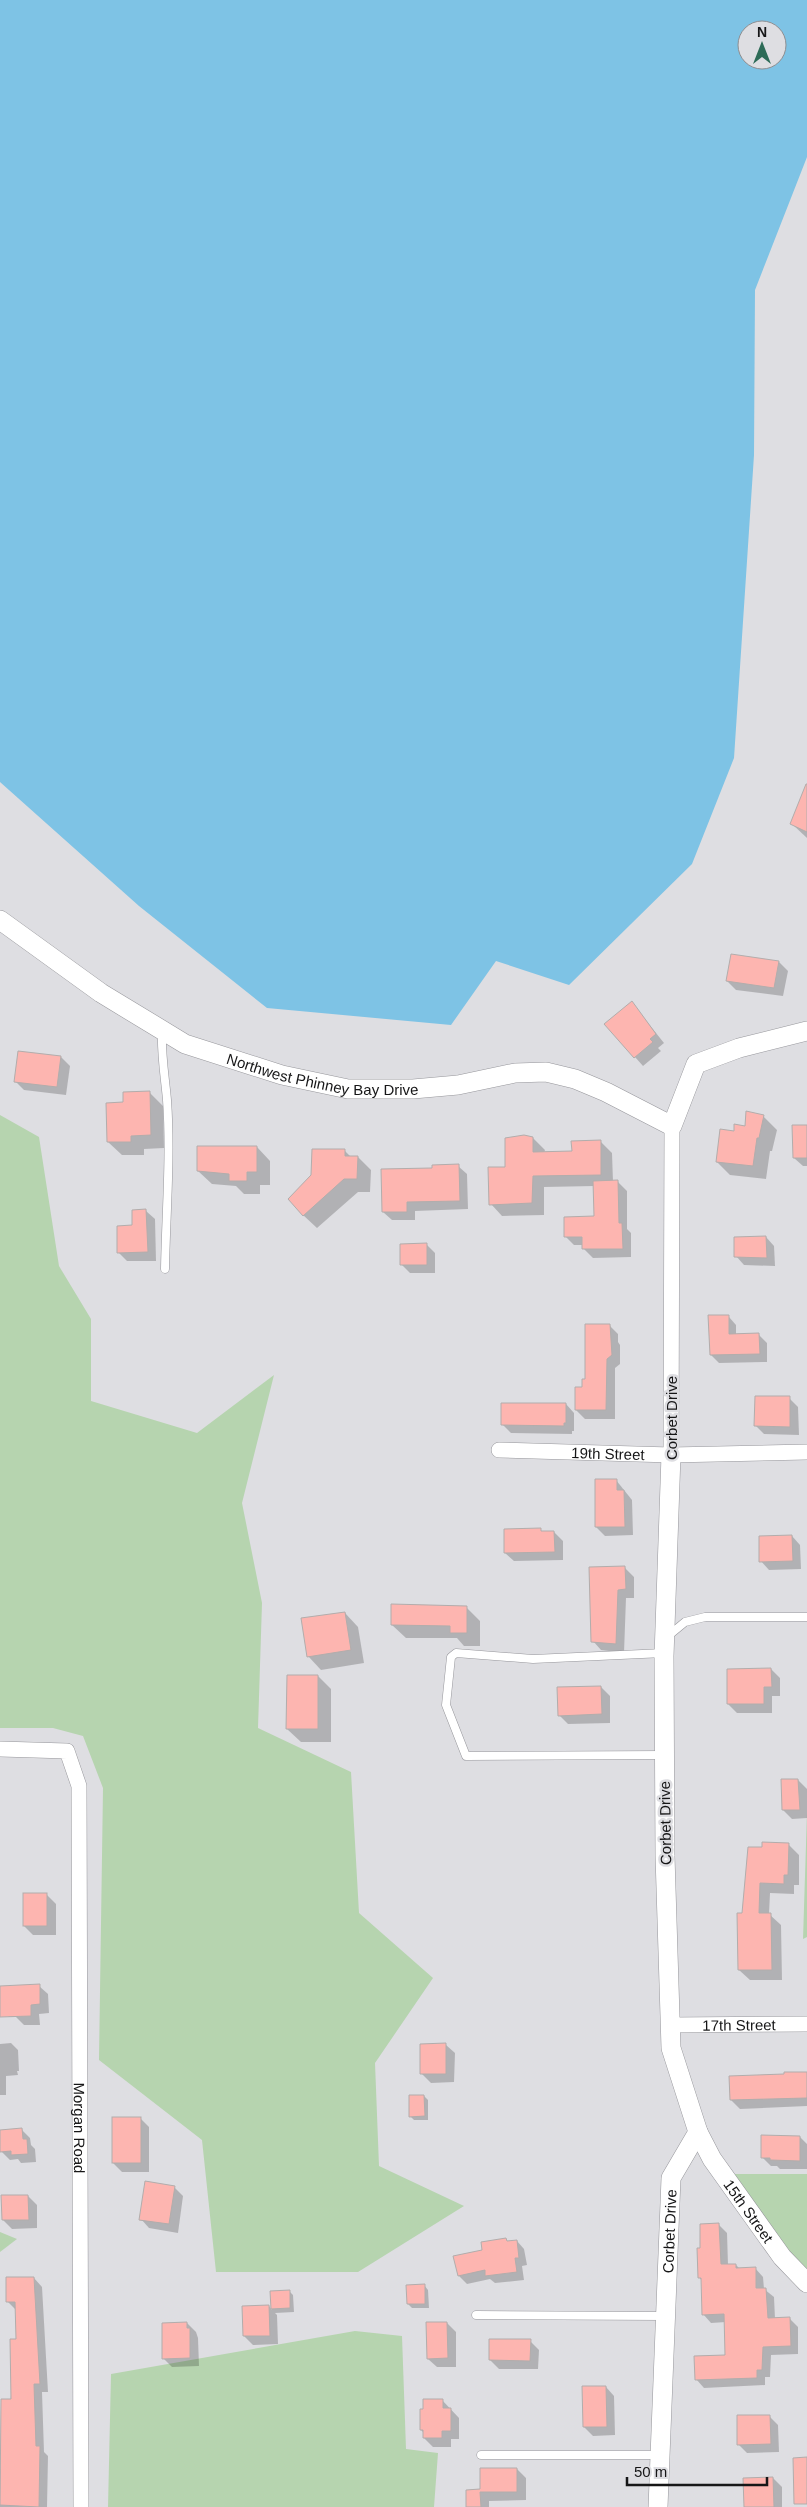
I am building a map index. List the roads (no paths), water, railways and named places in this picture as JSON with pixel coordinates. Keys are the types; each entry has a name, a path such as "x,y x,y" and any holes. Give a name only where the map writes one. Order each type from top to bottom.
{"street":[{"name":"Northwest Phinney Bay Drive","path":"0,920 101,993 185,1044 282,1075 348,1089 422,1088 458,1085 515,1073 546,1072 575,1079 606,1092 672,1126"},
{"path":"672,1126 696,1064 738,1048 807,1031"},
{"name":"Corbet Drive","path":"658,2507 671,2178 698,2132 671,2048 664,1755 664,1646 671,1455 672,1126"},
{"name":"19th Street","path":"498,1450 671,1455 807,1452"},
{"name":"Morgan Road","path":"0,1749 67,1751 79,1786 81,2507"},
{"name":"17th Street","path":"671,2025 807,2024"},
{"name":"15th Street","path":"698,2132 712,2159 777,2249 807,2283"}],"lane":[{"path":"162,1030 161,1064 167,1100 165,1269"},
{"path":"664,1755 466,1756 446,1705 451,1657 456,1653 533,1659 664,1646 685,1622 705,1617 807,1617"},
{"path":"476,2315 666,2316"},
{"path":"481,2454 660,2455"}],"water":[{"path":"0,0 807,0 807,157 755,290 754,455 734,758 692,864 569,985 496,961 451,1025 267,1008 139,906 0,782"}]}
